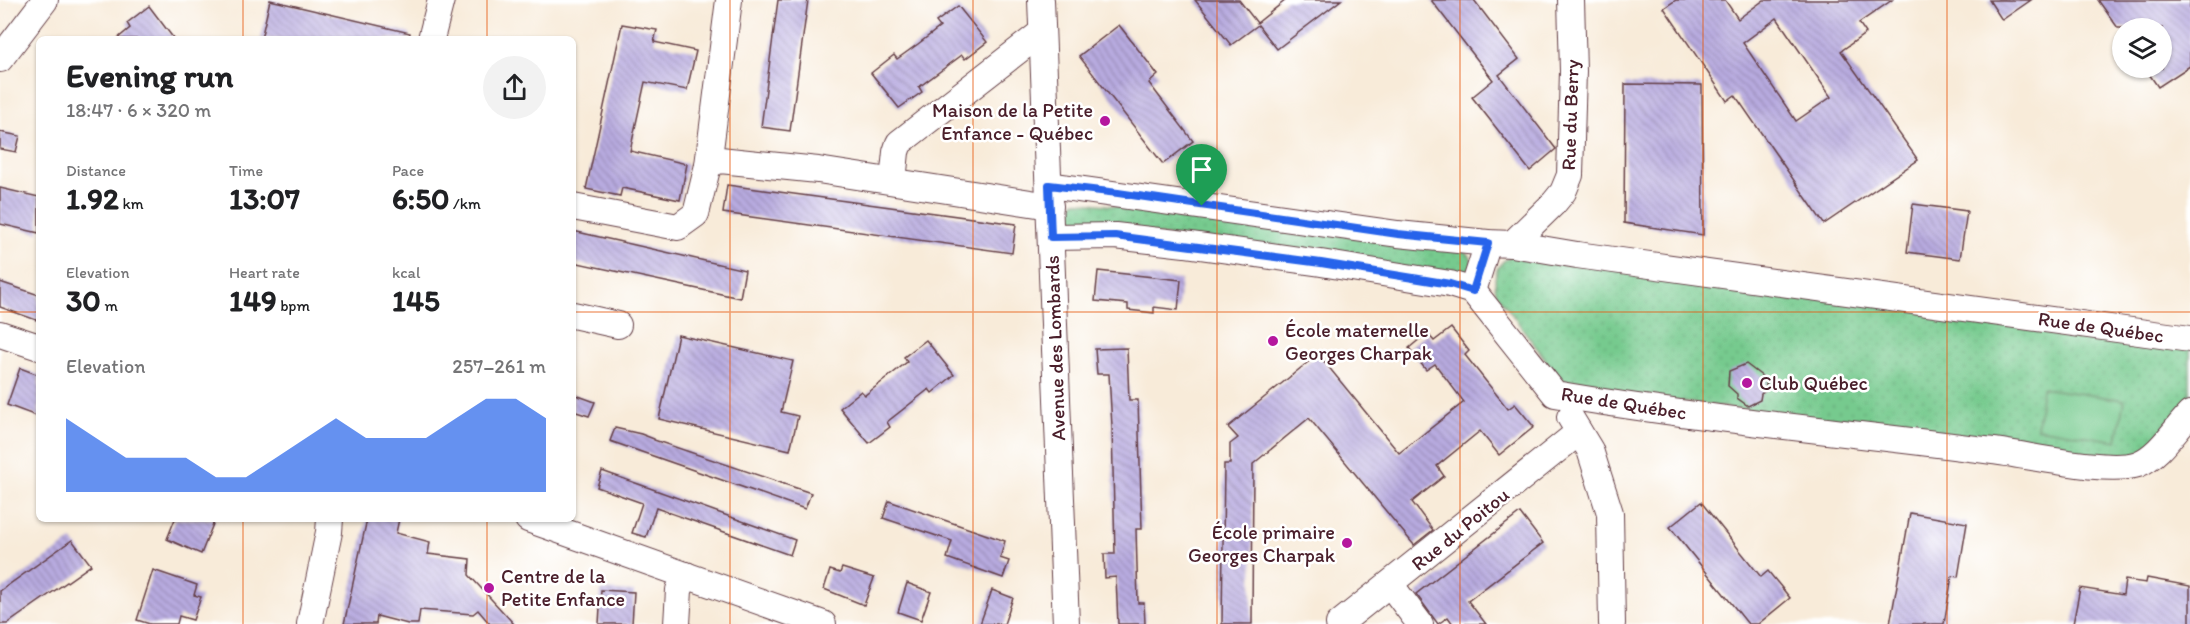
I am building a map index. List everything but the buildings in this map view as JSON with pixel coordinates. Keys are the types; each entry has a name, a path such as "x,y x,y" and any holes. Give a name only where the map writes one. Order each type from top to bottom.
{"street":[{"path":"0,58 45,0"},
{"path":"432,36 441,0"},
{"path":"576,208 678,227 696,213 708,165 729,0"},
{"name":"Avenue des Lombards","path":"1041,0 1066,624"},
{"name":"Rue du Berry","path":"1500,244 1554,203 1563,192 1570,175 1573,71 1571,0"},
{"path":"893,181 899,143 1042,32"},
{"name":"Rue de Québec","path":"708,165 720,160 818,170 893,181 1049,195 1118,193 1398,234 1500,244 2190,339"},
{"path":"1051,237 1115,236 1173,242 1450,284 1473,291 1500,244"},
{"name":"Rue de Québec","path":"1473,291 1555,394 1668,411 2004,452 2106,467 2139,463 2163,446 2190,414"},
{"path":"576,316 618,325"},
{"path":"0,333 36,346"},
{"path":"1555,394 1590,450 1610,513 1612,624"},
{"name":"Rue du Poitou","path":"1340,624 1578,432"},
{"path":"537,522 823,624"},
{"path":"310,624 332,523"},
{"path":"676,624 679,590 686,574"},
{"path":"1390,584 1420,624"}],"green space":[{"path":"1075,201 1463,250 1470,256 1472,263 1463,277 1086,225 1071,217"},
{"path":"1516,253 2190,344 2190,402 2154,445 2124,460 1583,389 1567,383 1556,374 1496,293 1497,269"},
{"path":"2042,388 2124,400 2117,441 2037,428"}],"place":[{"name":"Maison de la Petite Enfance - Québec","path":"1105,121"},
{"name":"École maternelle Georges Charpak","path":"1273,341"},
{"name":"Club Québec","path":"1747,383"},
{"name":"École primaire Georges Charpak","path":"1347,543"},
{"name":"Centre de la Petite Enfance","path":"489,588"}],"route":[{"path":"1049,185 1202,206 1398,234 1488,243 1473,291 1450,284 1185,244 1115,236 1051,237 1049,185"}]}
